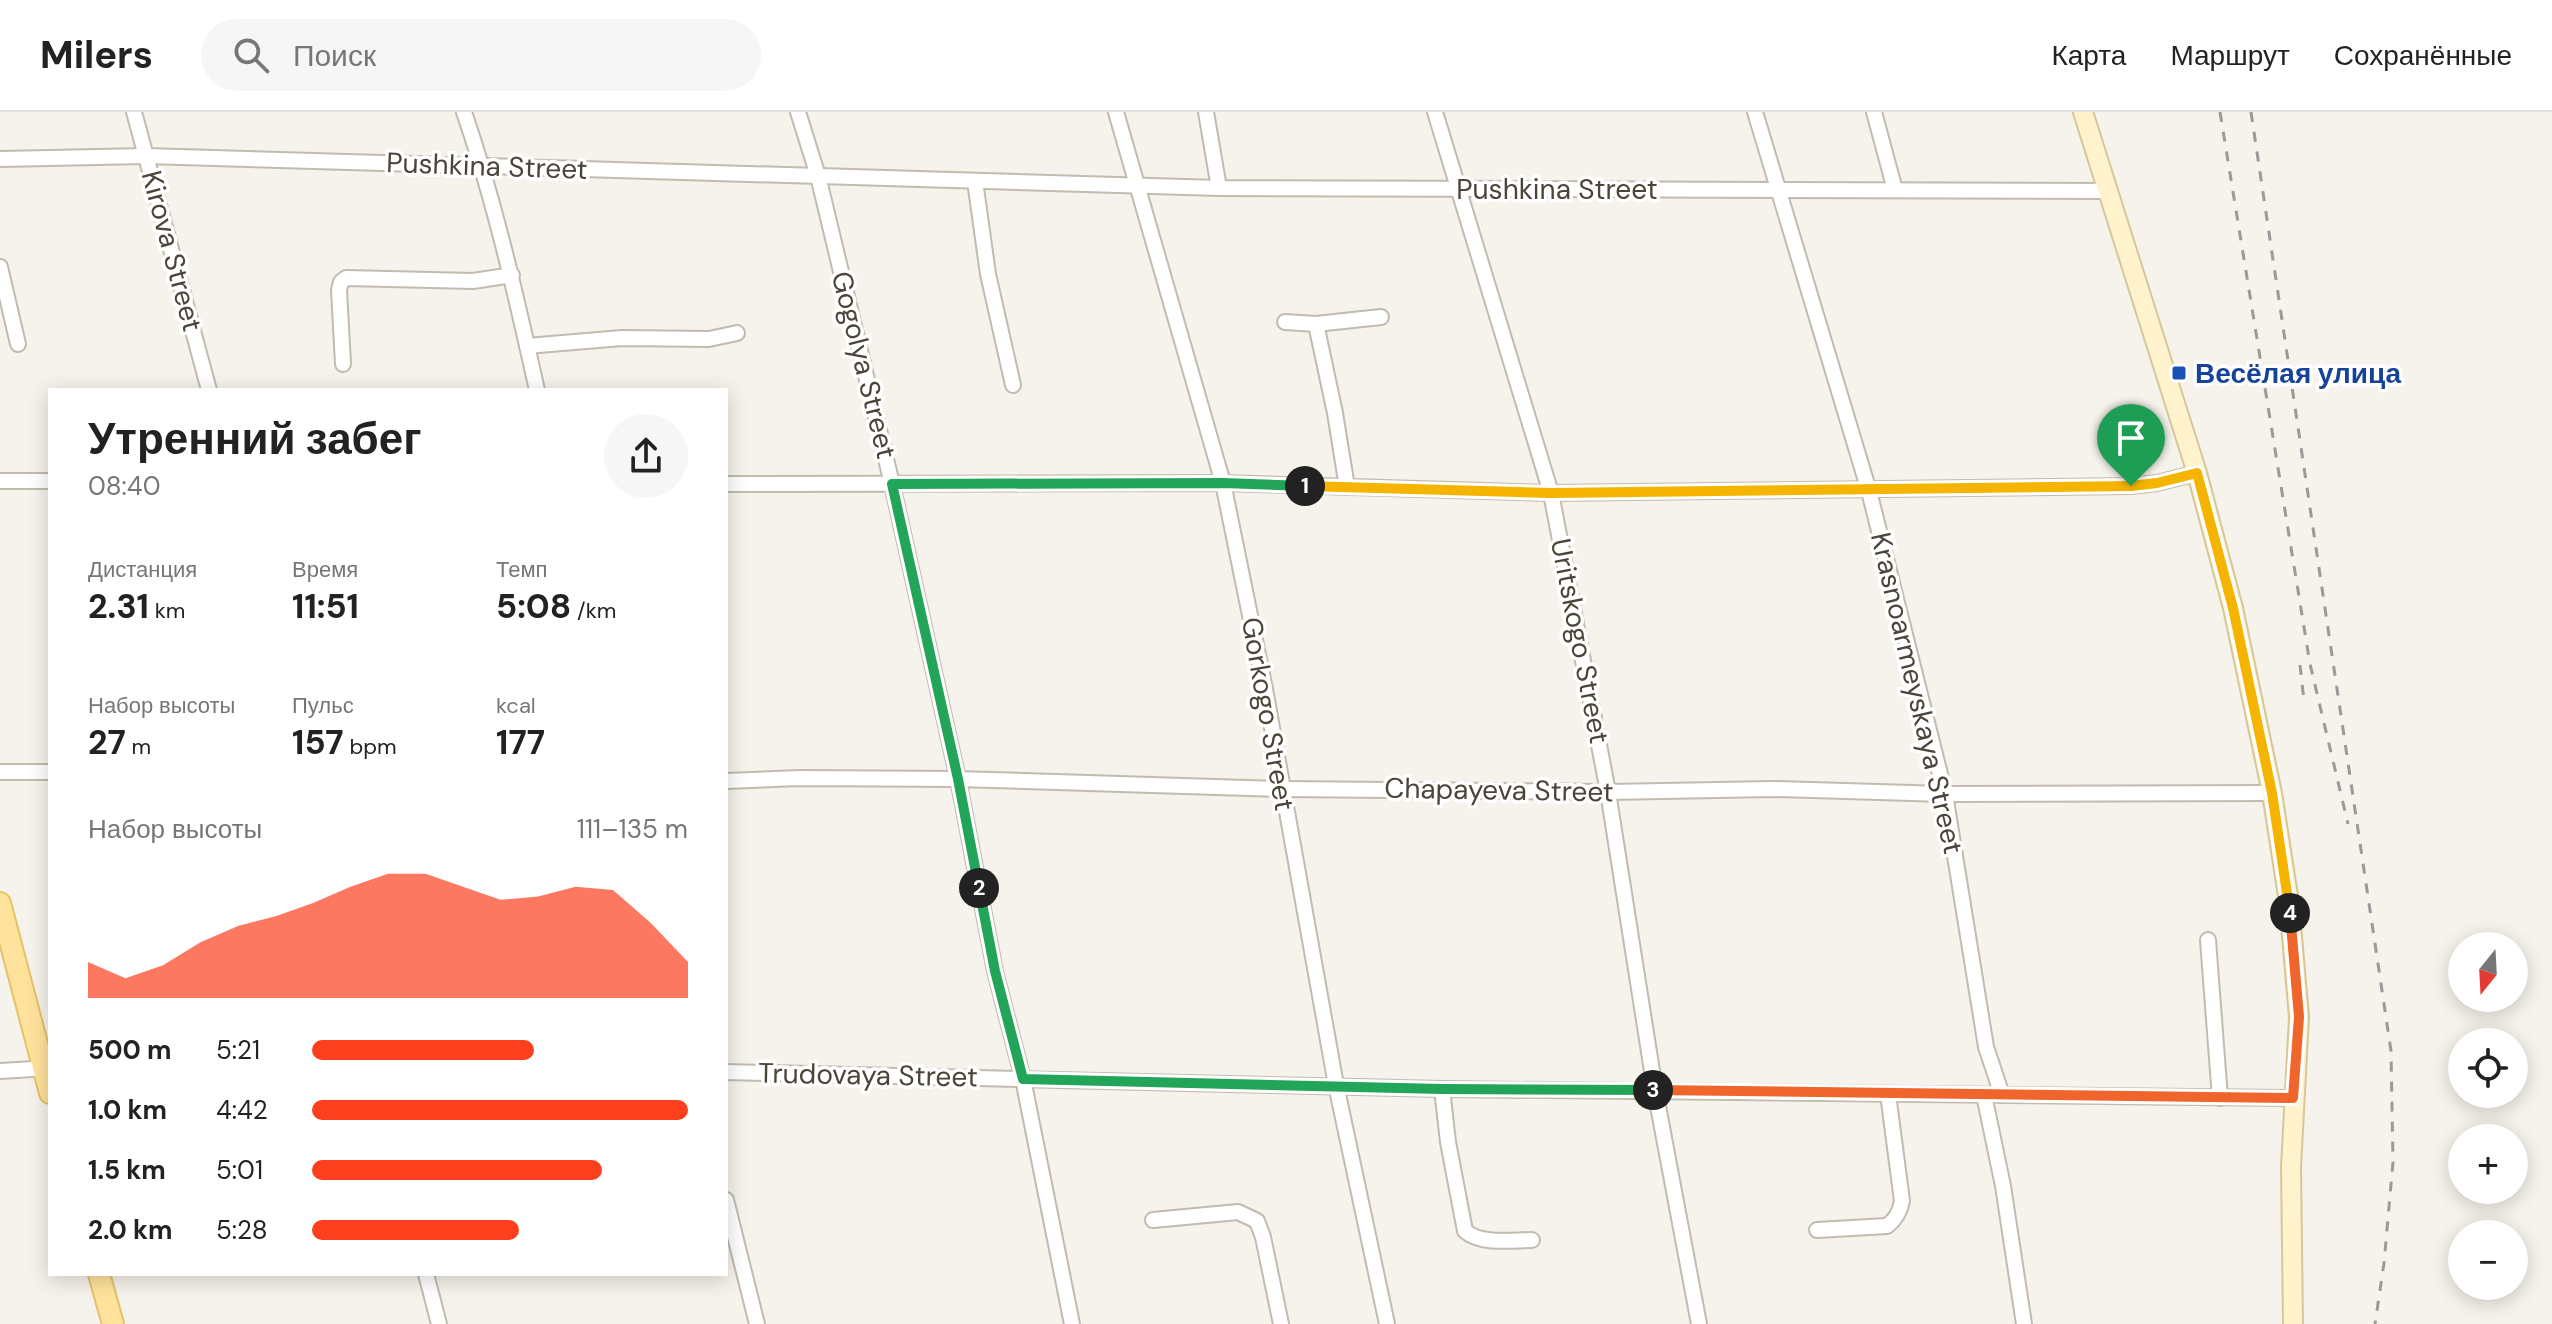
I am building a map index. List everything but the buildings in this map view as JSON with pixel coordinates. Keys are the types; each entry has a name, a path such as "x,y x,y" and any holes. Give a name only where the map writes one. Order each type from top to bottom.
{"main road":[{"path":"0,903 47,1068"},
{"path":"100,1276 113,1324"}],"street":[{"name":"Kirova Street","path":"134,112 208,388"},
{"path":"464,112 483,167 512,275 537,388"},
{"name":"Gogolya Street","path":"798,112 818,176 892,484 958,779 995,971 1023,1079 1072,1324"},
{"name":"Gorkogo Street","path":"1116,112 1223,483 1265,689 1336,1085 1387,1324"},
{"path":"1206,112 1219,188"},
{"name":"Uritskogo Street","path":"1435,112 1551,493 1608,792 1655,1090 1699,1324"},
{"name":"Krasnoarmeyskaya Street","path":"1755,112 1869,491 1945,794 1986,1047 2002,1095"},
{"path":"1874,112 1895,190"},
{"path":"2083,112 2197,473 2233,608 2272,793 2289,902 2299,1017 2293,1098 2293,1324"},
{"name":"Pushkina Street","path":"0,159 146,156 1219,188 2107,191"},
{"path":"975,181 988,274 1013,385"},
{"path":"0,267 18,344"},
{"path":"343,364 339,290 346,278 473,281 512,275"},
{"path":"1285,322 1316,324 1381,317"},
{"path":"1316,324 1347,487"},
{"path":"527,346 622,338 709,339 737,333"},
{"path":"728,484 1223,483 1551,493 1869,491 2131,486 2197,473"},
{"path":"0,481 48,481"},
{"path":"0,772 48,772"},
{"name":"Chapayeva Street","path":"728,781 958,779 1281,789 1608,792 1774,789 1945,794 2272,793"},
{"path":"2208,940 2220,1098"},
{"path":"0,1071 47,1068"},
{"name":"Trudovaya Street","path":"728,1072 1442,1089 2293,1098"},
{"path":"1442,1089 1448,1142 1465,1231 1482,1238 1532,1240"},
{"path":"1817,1230 1887,1226 1895,1220 1902,1201 1888,1094"},
{"path":"1984,1095 2003,1186 2024,1324"},
{"path":"728,1208 757,1324"},
{"path":"1153,1220 1238,1212 1257,1221 1281,1324"},
{"path":"427,1276 439,1324"}],"railway":[{"path":"2220,112 2310,664 2348,824"},
{"path":"2251,112 2391,1051 2393,1162 2375,1324"},
{"path":"2300,665 2304,701"}],"place":[{"name":"Весёлая улица","path":"2179,373"}],"route":[{"path":"2197,473 2233,608 2272,793 2289,902 2299,1017 2293,1098 1442,1089 1023,1079 995,971 958,779 892,484 1223,483 1551,493 2131,486 2197,473"}]}
